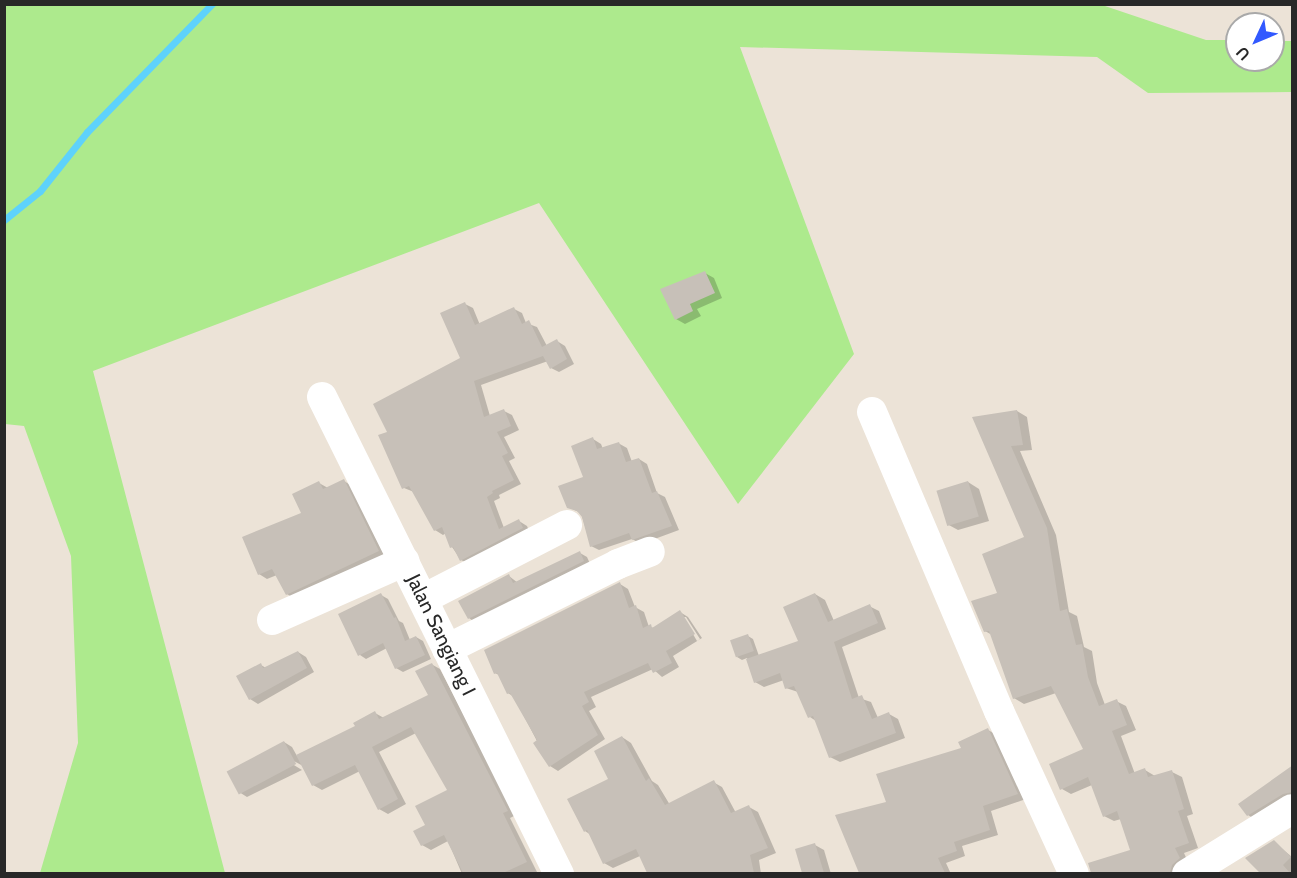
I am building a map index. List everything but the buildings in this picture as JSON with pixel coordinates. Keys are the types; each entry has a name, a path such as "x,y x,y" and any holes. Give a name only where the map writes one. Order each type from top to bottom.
{"street":[{"name":"Jalan Sangiang I","path":"322,397 559,873"},
{"path":"872,412 999,711 1074,873"},
{"path":"423,598 567,525"},
{"path":"447,649 589,578 650,552"},
{"path":"272,620 405,561"},
{"path":"1186,873 1293,809"}],"green space":[{"path":"4,5 1102,5 1206,40 1225,40 1225,72 1285,72 1285,41 1292,41 1292,92 1148,93 1097,57 740,47 854,354 738,504 539,203 93,371 225,873 40,873 78,743 71,556 24,426 5,424"}],"waterway":[{"path":"4,220 40,191 87,132 212,4"}]}
